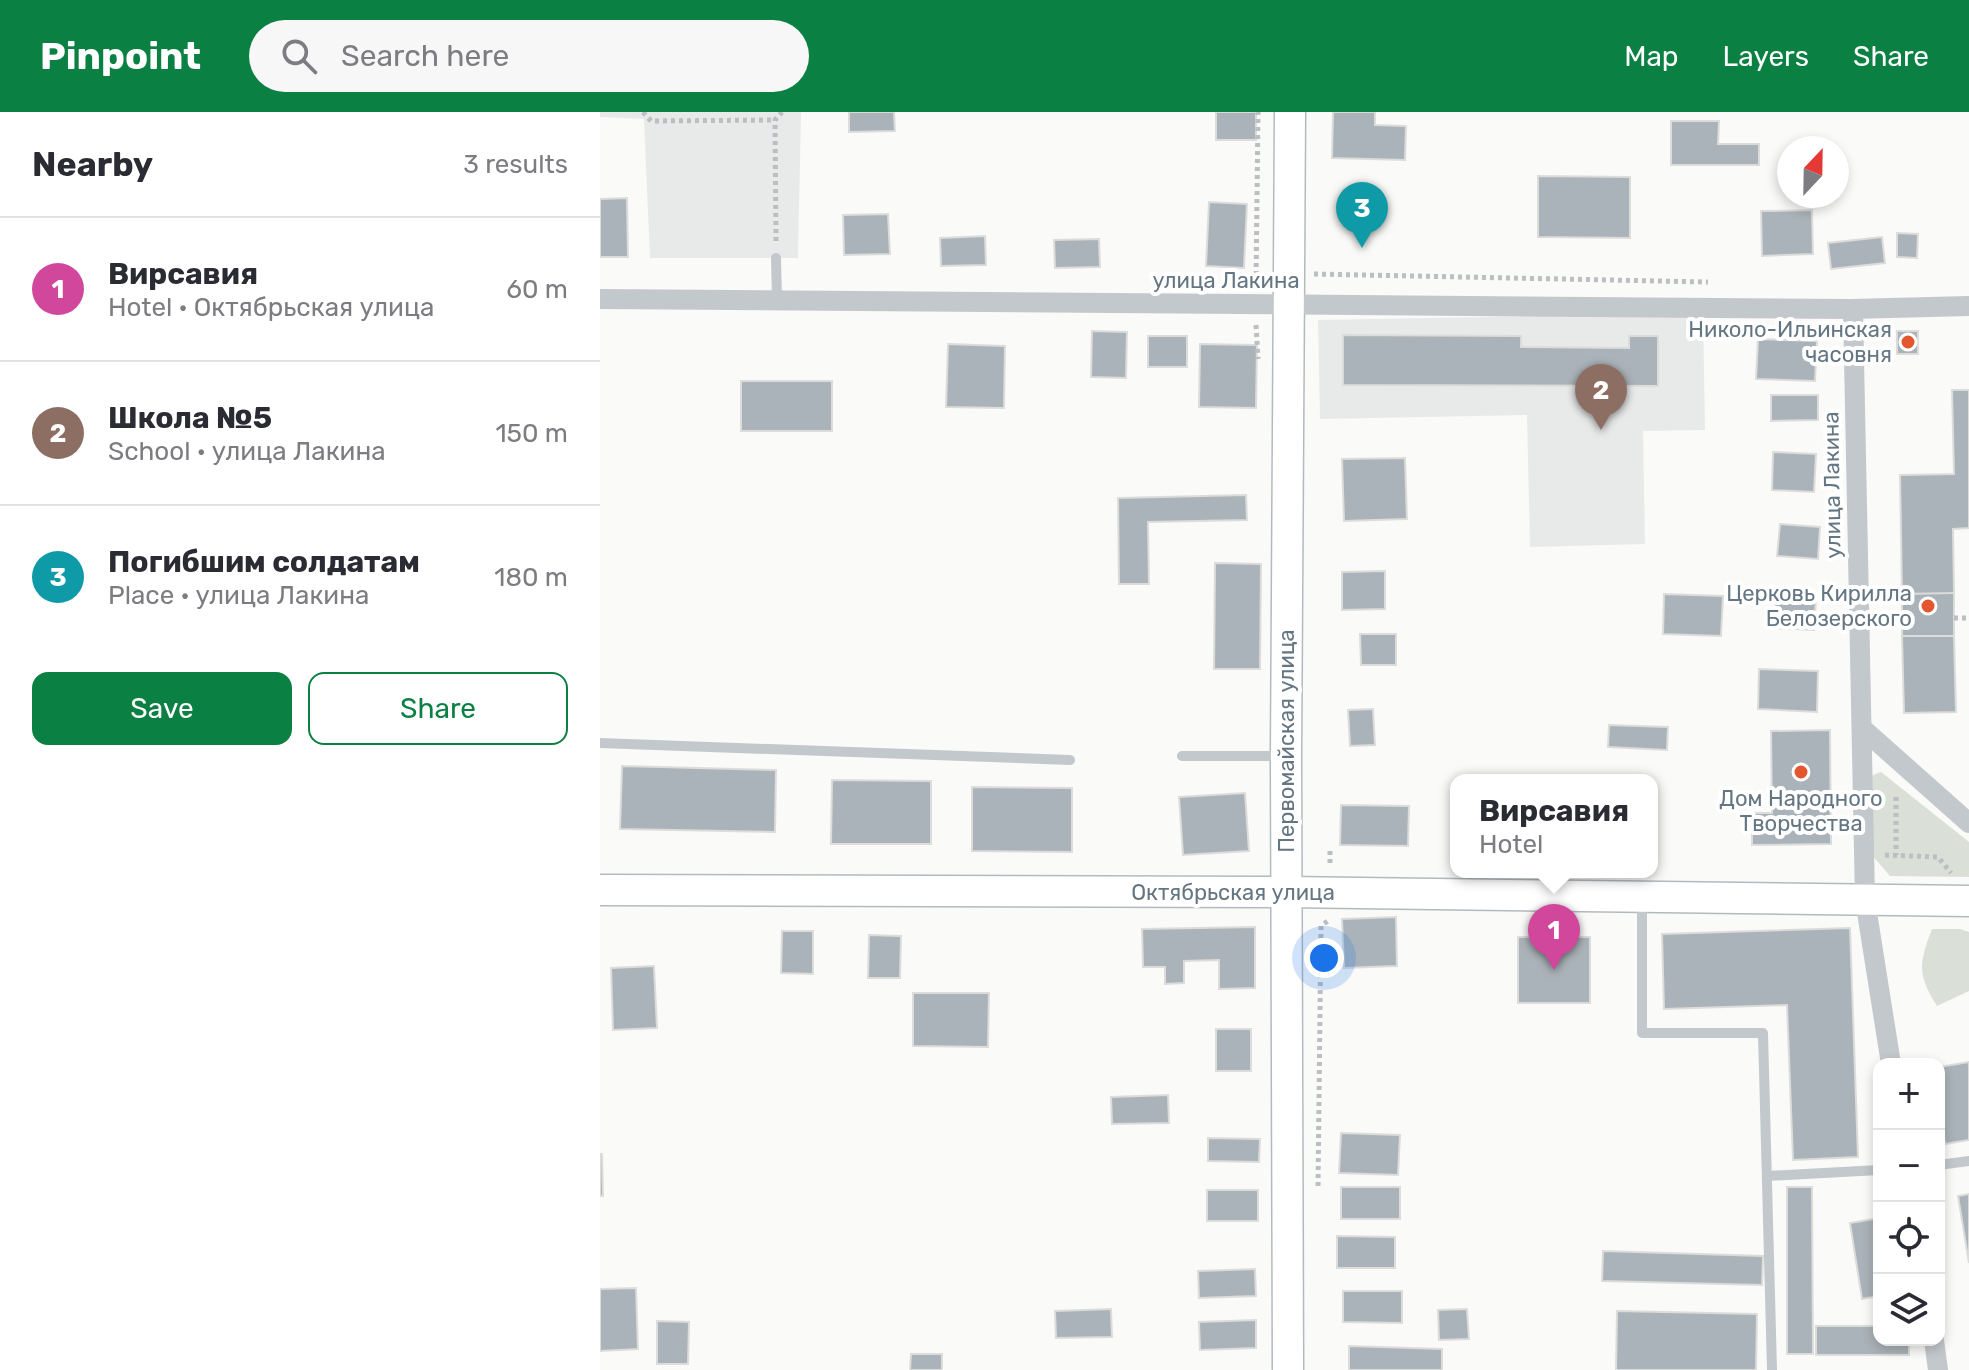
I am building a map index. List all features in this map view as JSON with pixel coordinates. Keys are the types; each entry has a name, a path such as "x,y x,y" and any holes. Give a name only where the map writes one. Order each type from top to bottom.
{"street":[{"name":"Первомайская улица","path":"1288,1370 1286,756 1290,112"},
{"name":"улица Лакина","path":"600,299 1853,309 1969,306"},
{"name":"улица Лакина","path":"1853,309 1865,900 1890,1058"},
{"path":"1863,729 1969,823"},
{"name":"Октябрьская улица","path":"600,890 1286,892 1865,900 1961,889"},
{"path":"1935,1346 1938,1370"}],"lane":[{"path":"776,258 777,300"},
{"path":"600,743 1070,760"},
{"path":"1182,756 1286,756"},
{"path":"1642,897 1642,1033 1763,1033 1772,1370"},
{"path":"1945,1164 1969,1161"},
{"path":"1767,1176 1873,1170"}],"path":[{"path":"643,112 651,121 775,120"},
{"path":"776,258 775,120 782,112"},
{"path":"1954,618 1969,618"},
{"path":"1896,797 1896,855"},
{"path":"1318,1196 1321,926 1330,919 1330,851"},
{"path":"1872,855 1938,857 1961,889"}],"shaded area":[{"path":"600,112 801,112 798,258 650,258 644,119 600,117"},
{"path":"1703,313 1705,430 1643,431 1645,544 1530,547 1527,415 1320,419 1318,320"},
{"path":"1881,772 1969,842 1969,877 1890,876 1872,855 1871,780 1873,775"},
{"path":"1932,929 1969,932 1969,991 1937,1006 1926,985 1922,968"}],"building":[{"path":"849,112 894,112 895,131 849,132"},
{"path":"1216,112 1256,112 1256,140 1216,140"},
{"path":"1333,112 1375,112 1375,125 1406,126 1405,160 1332,158"},
{"path":"1671,121 1719,121 1718,144 1759,144 1759,165 1671,165"},
{"path":"1538,176 1630,177 1630,238 1538,237"},
{"path":"627,198 628,257 600,257 600,199"},
{"path":"1209,202 1247,204 1244,268 1206,266"},
{"path":"1812,210 1813,254 1762,256 1761,211"},
{"path":"888,214 890,254 844,255 843,215"},
{"path":"1897,233 1918,234 1917,258 1897,257"},
{"path":"985,236 986,265 941,266 940,238"},
{"path":"1882,237 1885,263 1831,269 1828,243"},
{"path":"1099,239 1100,267 1055,268 1054,240"},
{"path":"1092,331 1127,332 1126,378 1091,377"},
{"name":"Николо-Ильинская часовня","path":"1897,331 1918,331 1918,354 1897,354"},
{"path":"1343,335 1521,336 1521,347 1629,348 1629,336 1658,336 1658,386 1343,385"},
{"path":"1148,336 1187,336 1187,367 1148,367"},
{"path":"1758,339 1817,341 1815,381 1756,379"},
{"path":"948,344 1005,346 1004,408 946,407"},
{"path":"1200,344 1257,345 1256,408 1199,407"},
{"path":"741,381 832,381 832,431 741,431"},
{"path":"1952,390 1969,390 1969,528 1953,529 1954,593 1902,594 1900,475 1954,474"},
{"path":"1771,395 1818,395 1818,420 1771,421"},
{"path":"1773,452 1816,454 1814,492 1772,490"},
{"path":"1405,458 1407,519 1344,521 1342,459"},
{"path":"1246,495 1247,520 1148,522 1149,584 1119,584 1118,498"},
{"path":"1780,524 1820,527 1818,559 1777,556"},
{"path":"1215,563 1261,564 1260,669 1214,669"},
{"path":"1385,571 1385,609 1342,610 1342,572"},
{"name":"Церковь Кирилла Белозерского","path":"1954,593 1954,636 1902,636 1902,594"},
{"path":"1664,594 1723,596 1721,636 1663,634"},
{"path":"1776,596 1816,598 1814,630 1774,628"},
{"path":"1360,634 1396,634 1396,665 1361,665"},
{"path":"1902,636 1954,636 1956,712 1904,713"},
{"path":"1759,669 1818,671 1817,712 1758,709"},
{"path":"1373,709 1375,745 1350,746 1348,710"},
{"path":"1609,725 1668,727 1667,750 1608,747"},
{"name":"Дом Народного Творчества","path":"1830,730 1831,844 1752,845 1752,813 1772,813 1771,731"},
{"path":"622,766 776,770 775,832 620,829"},
{"path":"832,780 931,781 931,844 831,844"},
{"path":"972,787 1072,788 1072,852 972,851"},
{"path":"1245,793 1249,851 1183,855 1179,797"},
{"path":"1341,805 1409,806 1408,846 1340,845"},
{"path":"1396,917 1397,966 1344,968 1342,919"},
{"path":"1255,927 1255,988 1219,989 1219,960 1184,961 1184,983 1165,984 1165,967 1143,967 1142,929"},
{"path":"1850,928 1858,1157 1793,1160 1787,1005 1664,1009 1662,934"},
{"path":"782,931 813,931 813,974 781,973"},
{"path":"869,935 901,936 900,978 868,978"},
{"path":"1518,937 1590,937 1590,1003 1518,1003"},
{"path":"654,966 657,1028 613,1030 611,968"},
{"path":"913,993 989,993 988,1047 913,1046"},
{"path":"1216,1029 1251,1029 1251,1071 1216,1071"},
{"path":"1969,1062 1969,1140 1945,1144 1945,1130 1945,1066"},
{"path":"1168,1095 1169,1123 1112,1124 1111,1097"},
{"path":"1341,1133 1400,1135 1398,1175 1339,1173"},
{"path":"1208,1138 1260,1139 1259,1162 1208,1161"},
{"path":"602,1154 603,1196 600,1196"},
{"path":"1341,1187 1400,1187 1400,1219 1341,1219"},
{"path":"1787,1187 1812,1187 1813,1354 1787,1354"},
{"path":"1207,1190 1258,1190 1258,1221 1207,1221"},
{"path":"1969,1194 1969,1263 1958,1196"},
{"path":"1873,1219 1873,1297 1862,1299 1850,1223"},
{"path":"1337,1236 1395,1237 1395,1268 1337,1268"},
{"path":"1603,1251 1763,1256 1762,1285 1602,1281"},
{"path":"1255,1269 1256,1296 1199,1298 1198,1271"},
{"path":"636,1288 638,1349 600,1351 600,1289"},
{"path":"1343,1291 1402,1291 1402,1323 1343,1322"},
{"path":"1111,1309 1112,1337 1056,1338 1055,1311"},
{"path":"1467,1309 1469,1339 1439,1340 1438,1310"},
{"path":"1617,1311 1757,1314 1756,1370 1616,1370"},
{"path":"1256,1320 1256,1348 1200,1350 1199,1322"},
{"path":"657,1321 689,1322 688,1364 657,1364"},
{"path":"1816,1326 1873,1326 1873,1346 1909,1346 1909,1355 1816,1355"},
{"path":"1349,1346 1442,1349 1442,1370 1349,1370"},
{"path":"911,1354 942,1354 942,1370 910,1370"}],"place":[{"name":"Погибшим солдатам","path":"1362,248"},
{"name":"Николо-Ильинская часовня","path":"1908,342"},
{"name":"Школа №5","path":"1601,430"},
{"name":"Церковь Кирилла Белозерского","path":"1928,606"},
{"name":"Дом Народного Творчества","path":"1801,772"},
{"name":"Вирсавия","path":"1554,970"}]}
